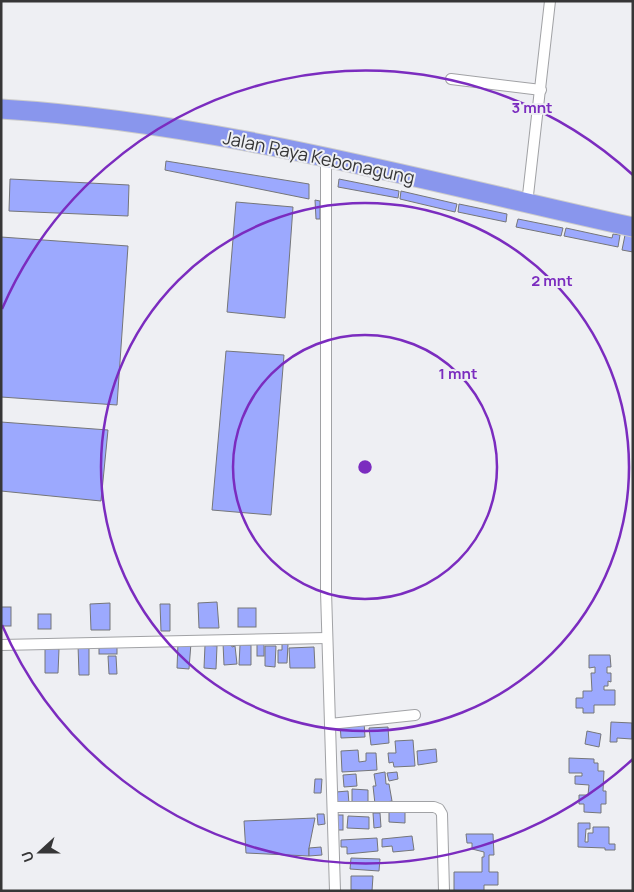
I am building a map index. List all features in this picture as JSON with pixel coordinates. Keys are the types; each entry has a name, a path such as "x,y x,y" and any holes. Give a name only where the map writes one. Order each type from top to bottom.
{"highway":[{"name":"Jalan Raya Kebonagung","path":"1,109 64,113 202,132 633,227"}],"street":[{"path":"528,204 550,1"},
{"path":"451,79 541,90"},
{"path":"326,158 327,638 335,891"},
{"path":"1,645 327,638"},
{"path":"330,724 415,716"},
{"path":"333,807 434,806 439,809 442,814 444,891"}],"building":[{"path":"166,161 309,184 309,199 165,170"},
{"path":"10,179 129,185 128,216 9,211"},
{"path":"339,179 399,191 398,198 338,187"},
{"path":"401,191 457,204 455,212 400,199"},
{"path":"315,200 320,201 320,219 316,219"},
{"path":"236,202 293,207 285,318 227,312"},
{"path":"459,204 507,214 506,222 458,212"},
{"path":"518,219 563,228 561,236 516,227"},
{"path":"566,228 612,238 613,234 620,235 618,247 564,236"},
{"path":"625,235 633,236 633,252 622,250"},
{"path":"1,237 128,246 117,405 1,397"},
{"path":"226,351 284,355 271,515 212,510"},
{"path":"1,422 108,430 101,501 1,491"},
{"path":"217,602 219,628 199,628 198,603"},
{"path":"110,603 110,630 91,630 90,604"},
{"path":"160,604 170,604 170,631 161,631"},
{"path":"1,607 11,607 11,626 1,626"},
{"path":"238,608 256,608 256,627 238,627"},
{"path":"38,614 51,614 51,629 38,629"},
{"path":"257,641 264,641 264,656 257,656"},
{"path":"178,643 191,643 189,669 177,668"},
{"path":"223,643 231,643 232,647 235,646 237,664 224,665"},
{"path":"282,644 288,644 287,663 278,663 278,650 282,650"},
{"path":"78,645 89,645 89,675 79,675"},
{"path":"99,645 117,645 117,654 99,654"},
{"path":"205,645 217,646 216,669 204,668"},
{"path":"240,645 251,645 251,665 239,665"},
{"path":"45,646 59,649 58,673 45,673"},
{"path":"265,646 276,646 275,667 265,666"},
{"path":"314,647 315,668 290,668 289,648"},
{"path":"589,655 610,655 611,667 607,667 607,673 611,673 611,682 608,681 608,686 604,686 604,690 615,690 615,705 594,705 594,713 583,713 583,708 576,708 576,698 583,698 583,691 592,691 591,673 595,673 595,667 589,668"},
{"path":"108,656 116,656 117,674 109,674"},
{"path":"364,722 365,737 341,738 340,724"},
{"path":"611,722 632,723 632,739 617,738 617,742 610,742"},
{"path":"388,727 389,743 371,745 369,728"},
{"path":"587,731 601,734 599,747 585,744"},
{"path":"413,740 415,766 394,767 393,762 389,763 388,753 396,753 395,741"},
{"path":"436,749 437,762 418,765 417,751"},
{"path":"358,750 359,762 366,761 366,753 376,753 377,770 342,772 341,751"},
{"path":"569,758 594,759 594,763 598,763 598,771 604,771 603,791 606,791 606,804 601,804 601,813 584,812 584,804 579,804 579,795 588,795 589,785 575,784 575,776 582,776 582,773 569,773"},
{"path":"385,772 386,784 389,784 392,801 375,804 373,786 376,786 374,774"},
{"path":"397,772 398,779 389,781 387,773"},
{"path":"356,774 357,786 344,787 343,775"},
{"path":"315,779 322,779 321,793 314,793"},
{"path":"352,789 368,790 368,805 352,804"},
{"path":"348,791 349,804 337,804 336,792"},
{"path":"389,812 405,812 405,823 389,822"},
{"path":"373,813 380,813 381,827 374,828"},
{"path":"317,814 324,814 325,824 318,825"},
{"path":"336,815 343,815 343,830 336,830"},
{"path":"348,816 369,817 369,829 347,828"},
{"path":"315,818 309,856 246,853 244,821"},
{"path":"578,823 590,823 590,829 586,829 585,842 588,842 588,833 593,833 593,827 609,827 609,844 615,844 615,850 578,847"},
{"path":"466,834 493,834 494,855 489,855 489,872 498,872 498,885 484,885 484,891 454,891 454,872 482,872 484,852 472,849 472,843 467,843"},
{"path":"412,836 414,850 393,852 392,846 382,847 382,839"},
{"path":"377,838 378,851 347,854 347,847 341,847 341,840"},
{"path":"321,847 322,855 309,856 309,848"},
{"path":"351,858 380,859 379,871 350,869"},
{"path":"351,876 373,876 372,891 351,890"}]}
